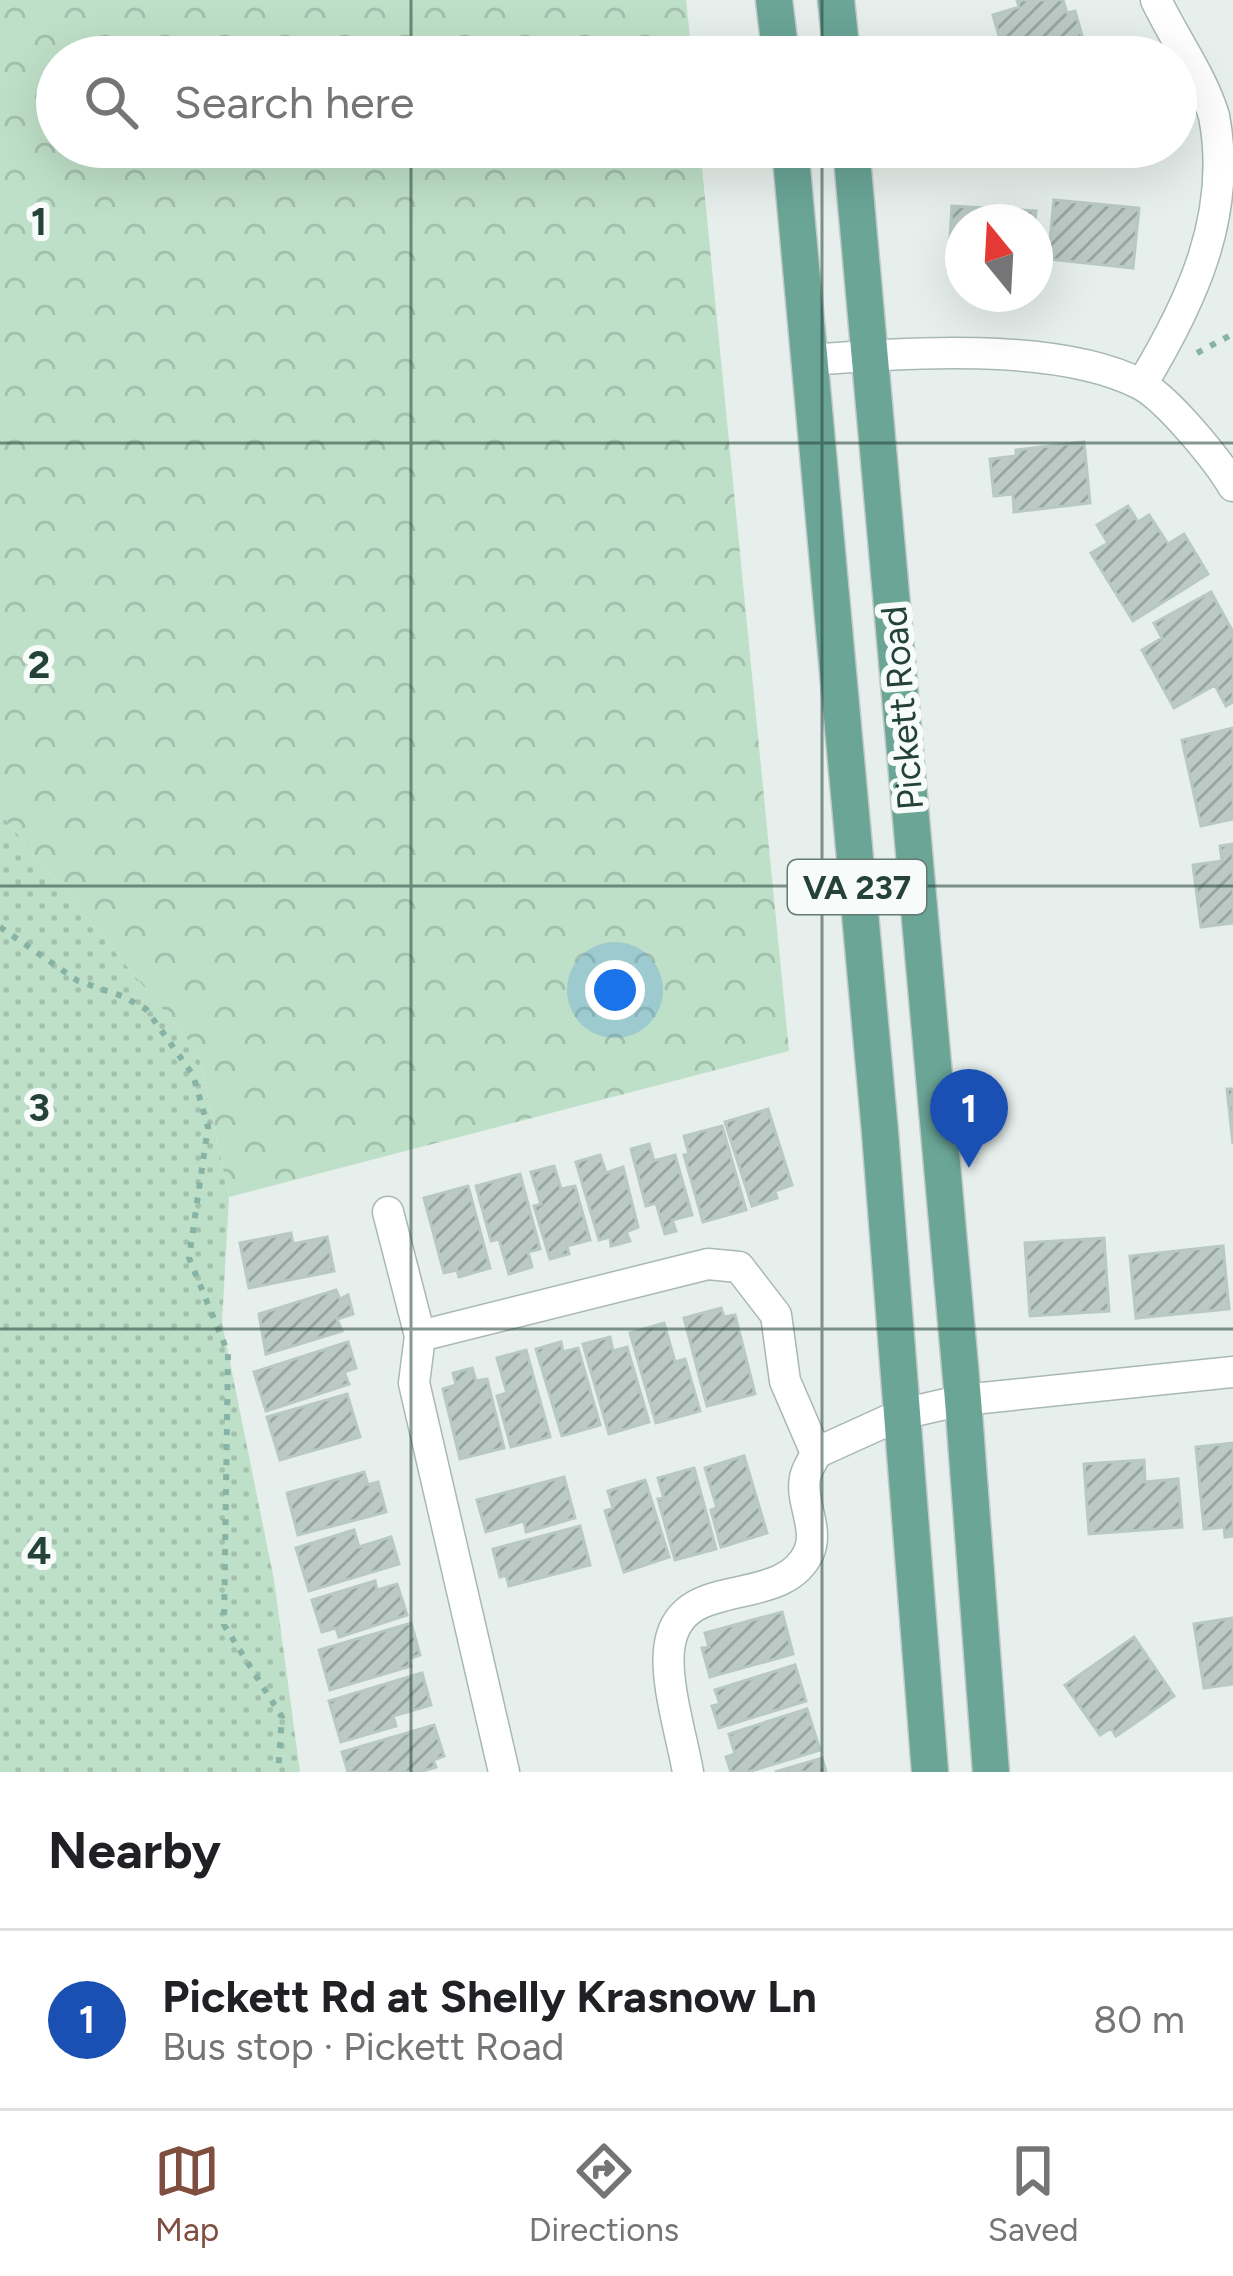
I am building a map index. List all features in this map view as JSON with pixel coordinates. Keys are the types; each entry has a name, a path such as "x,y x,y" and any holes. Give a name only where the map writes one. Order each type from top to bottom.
{"main road":[{"path":"773,0 778,36"},
{"path":"836,0 840,36"},
{"name":"Pickett Road","path":"792,168 880,1132 930,1772"},
{"name":"Pickett Road","path":"853,168 963,1400 991,1772"}],"street":[{"path":"1156,0 1174,36"},
{"path":"1142,384 1193,298 1217,229 1225,173 1214,115 1197,81"},
{"path":"808,361 971,354 1062,360 1142,384 1214,453 1233,486"},
{"path":"388,1211 420,1336 414,1383 504,1772"},
{"path":"420,1336 708,1264 739,1267 760,1288 776,1315 785,1381 816,1453"},
{"path":"687,1772 670,1672 669,1644 679,1619 700,1600 749,1591 789,1574 809,1551 811,1520 804,1480 816,1453 902,1414 963,1400 1233,1372"}],"path":[{"path":"0,927 78,981 146,1009 193,1075 208,1127 189,1258 228,1353 224,1625 283,1717 278,1772"}],"green space":[{"path":"0,0 686,0 690,36 36,36 36,168 702,168 789,1051 229,1197 198,1052 0,813"},
{"path":"0,813 198,1052 229,1197 222,1323 274,1580 300,1772 0,1772"}],"building":[{"path":"1017,0 1063,0 1067,13 1075,11 1082,36 999,36 993,15 1019,7"},
{"path":"1054,200 1139,208 1133,268 1053,260"},
{"path":"1084,442 1090,503 1014,512 1013,494 994,496 990,459 1016,456 1016,450"},
{"path":"1128,506 1138,522 1149,515 1168,544 1184,534 1208,574 1133,621 1091,553 1108,543 1097,525"},
{"path":"1211,592 1233,632 1233,702 1226,706 1215,685 1174,708 1142,650 1162,638 1154,623"},
{"path":"1233,728 1233,819 1201,826 1182,740"},
{"path":"1233,844 1233,923 1201,927 1193,865 1222,861 1220,846"},
{"path":"1227,1089 1233,1089 1233,1144"},
{"path":"768,1109 792,1185 775,1191 777,1198 752,1206 725,1122"},
{"path":"722,1126 746,1210 703,1222 684,1155 689,1154 684,1136"},
{"path":"649,1144 654,1161 675,1155 692,1215 672,1220 676,1231 665,1234 656,1203 646,1206 631,1149"},
{"path":"600,1155 606,1173 623,1167 638,1227 626,1232 630,1241 611,1246 610,1237 599,1240 576,1162"},
{"path":"554,1166 561,1189 575,1186 590,1240 567,1246 569,1254 550,1259 534,1206 541,1204 531,1172"},
{"path":"520,1174 540,1249 528,1252 532,1267 509,1274 499,1239 491,1241 476,1186"},
{"path":"468,1186 490,1268 459,1277 457,1270 444,1273 424,1198"},
{"path":"291,1233 293,1244 327,1237 334,1271 249,1288 240,1243"},
{"path":"1104,1238 1109,1311 1030,1316 1025,1243"},
{"path":"1223,1246 1229,1309 1136,1318 1130,1256"},
{"path":"336,1290 340,1299 348,1295 353,1314 337,1319 342,1331 266,1354 259,1314"},
{"path":"721,1308 724,1317 735,1315 755,1394 707,1406 684,1318"},
{"path":"664,1323 675,1362 685,1359 700,1411 656,1423 630,1333"},
{"path":"610,1337 613,1351 627,1347 649,1422 609,1434 583,1344"},
{"path":"348,1342 356,1368 344,1372 349,1384 266,1411 254,1372"},
{"path":"561,1342 563,1352 578,1348 600,1425 562,1436 536,1349"},
{"path":"526,1350 550,1437 511,1447 497,1396 507,1393 497,1358"},
{"path":"472,1368 476,1381 487,1379 504,1448 460,1459 443,1389 456,1385 453,1373"},
{"path":"347,1394 360,1437 280,1460 267,1417"},
{"path":"1233,1443 1233,1536 1225,1537 1224,1527 1204,1529 1196,1447"},
{"path":"744,1456 767,1533 721,1547 711,1510 717,1508 705,1468"},
{"path":"1144,1460 1145,1482 1178,1479 1182,1527 1089,1534 1084,1464"},
{"path":"694,1468 716,1549 675,1560 658,1499 664,1498 658,1478"},
{"path":"364,1472 368,1485 378,1482 386,1512 298,1535 287,1493"},
{"path":"564,1477 575,1518 526,1532 524,1521 486,1532 477,1500"},
{"path":"645,1480 669,1557 624,1572 605,1511 613,1508 608,1491"},
{"path":"580,1526 590,1565 509,1586 506,1575 500,1577 493,1549"},
{"path":"354,1530 359,1547 391,1537 399,1564 309,1591 296,1548"},
{"path":"375,1581 377,1590 397,1584 407,1615 339,1637 336,1628 322,1632 312,1600"},
{"path":"782,1612 793,1654 710,1677 702,1648 709,1647 705,1633"},
{"path":"1233,1618 1233,1684 1204,1688 1194,1624"},
{"path":"411,1623 420,1655 408,1659 411,1666 330,1690 319,1650"},
{"path":"1134,1637 1174,1696 1116,1736 1111,1728 1100,1735 1065,1685"},
{"path":"795,1665 806,1701 719,1728 712,1706 720,1704 715,1690"},
{"path":"422,1673 431,1705 393,1716 396,1726 341,1742 329,1701"},
{"path":"807,1709 820,1750 748,1772 731,1772 726,1757 735,1754 729,1734"},
{"path":"434,1725 444,1756 433,1760 436,1767 420,1772 348,1772 342,1752"},
{"path":"822,1758 826,1772 775,1772"}],"place":[{"name":"Pickett Rd at Shelly Krasnow Ln","path":"969,1168"}]}
